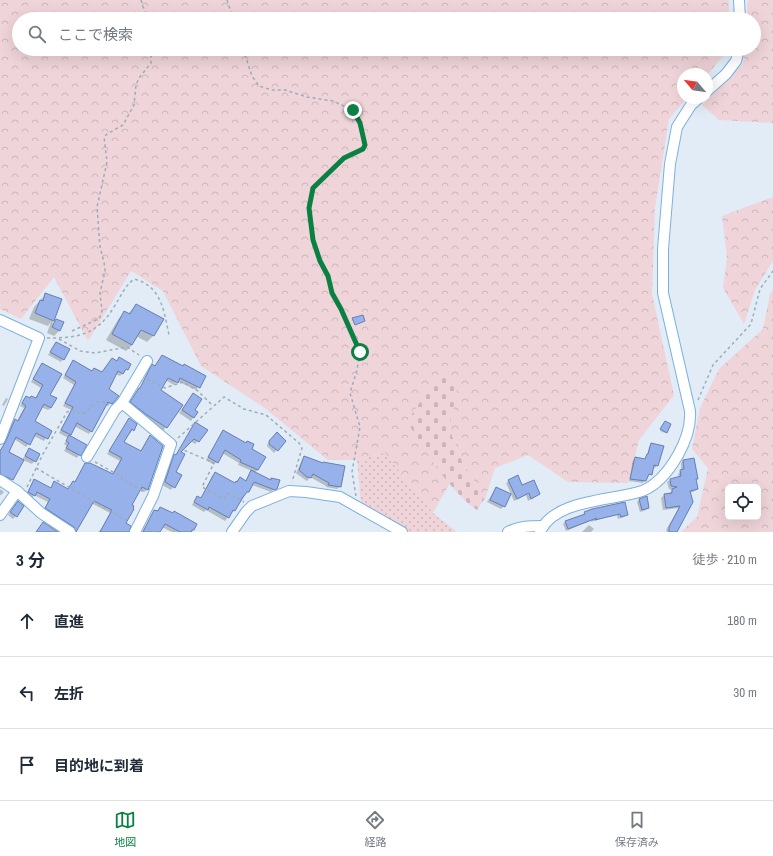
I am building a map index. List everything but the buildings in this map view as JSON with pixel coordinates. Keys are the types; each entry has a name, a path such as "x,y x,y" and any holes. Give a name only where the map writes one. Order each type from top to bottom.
{"street":[{"path":"739,0 740,12"},
{"path":"713,86 726,74 736,61 737,56"},
{"path":"508,532 513,529 526,527 541,529 556,514 566,509 594,501 642,491 654,484 673,464 680,452 690,422 690,411 663,293 663,249 670,164 677,127 692,104"},
{"path":"0,320 39,338 0,439"},
{"path":"87,457 147,361"},
{"path":"119,407 171,444 153,496 136,530"},
{"path":"0,480 20,493 41,513 70,532"},
{"path":"232,532 252,506 289,491 306,492 340,498 402,532"},
{"path":"0,515 20,493"}],"path":[{"path":"142,0 145,12"},
{"path":"227,0 231,12"},
{"path":"72,331 96,320 102,311 100,292 105,271 100,247 97,207 107,162 104,137 106,134 123,125 134,105 136,85 139,78 151,63 151,56"},
{"path":"246,56 252,76 259,86 272,90 285,90 307,97 333,101 353,110 360,123 365,145 363,149 344,158 313,188 309,208 313,240 320,261 328,276 332,293 341,309 360,352 357,370 350,393 360,427 352,472 357,506"},
{"path":"690,411 695,407 713,364 751,324 760,289 773,272"},
{"path":"39,338 78,336 93,330 100,325 114,308 126,286 134,279 149,285 158,297 165,313 169,335"},
{"path":"58,338 80,351 95,353 127,347 147,361"},
{"path":"139,375 166,388 183,382 198,390 213,406"},
{"path":"252,506 228,493 224,499 202,487 214,463 171,444 224,397 244,409 266,415 299,443 302,448 301,454 289,491"},
{"path":"20,493 36,468 67,412 72,410 83,414 97,402 102,401 119,407"},
{"path":"87,457 153,496"},
{"path":"36,468 136,530"}],"green space":[{"path":"0,0 729,0 729,12 12,12 12,56 723,56 713,68 677,68 677,104 682,104 669,119 655,208 652,294 674,395 639,440 628,483 568,482 528,455 495,468 485,498 463,464 449,428 457,391 407,422 435,464 450,483 433,513 385,453 357,460 328,460 266,409 201,366 163,291 131,271 88,341 54,277 21,319 0,309"},
{"path":"748,0 773,0 773,123 719,120 702,105 713,104 713,94 743,64 744,56 761,56 761,12 747,12"},
{"path":"773,197 773,261 755,290 744,324 723,288 727,257 722,216"},
{"path":"773,290 773,532 681,532 697,517 708,468 692,449 700,408 719,369 763,329 770,294"},
{"path":"449,372 457,391 449,428 463,464 485,498 477,510 457,492 439,470 407,422 432,384"},
{"path":"385,453 433,513 457,532 408,532 361,504 357,460"}],"route":[{"path":"353,110 360,123 365,145 363,149 344,158 313,188 309,208 313,240 320,261 328,276 332,293 341,309 360,352"}]}
